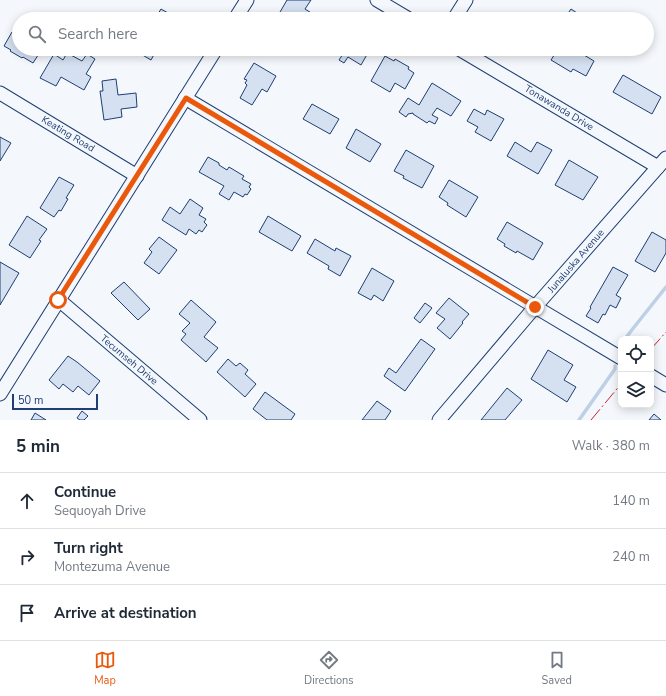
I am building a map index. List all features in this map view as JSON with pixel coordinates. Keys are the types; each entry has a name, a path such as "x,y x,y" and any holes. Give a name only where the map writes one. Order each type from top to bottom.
{"street":[{"path":"239,12 247,0"},
{"path":"377,0 397,12"},
{"path":"458,12 466,0"},
{"path":"0,394 212,56"},
{"name":"Tonawanda Drive","path":"472,56 662,162"},
{"name":"Keating Road","path":"0,93 137,176"},
{"path":"186,98 618,356"},
{"name":"Junaluska Avenue","path":"439,420 535,307 662,162"},
{"name":"Tecumseh Drive","path":"58,300 200,420"},
{"path":"654,378 666,386"}],"building":[{"path":"287,0 311,0 305,9 310,12 280,12"},
{"path":"161,9 166,12 159,12"},
{"path":"12,32 12,52 4,46"},
{"path":"19,56 38,56 33,63 23,57"},
{"path":"53,56 57,56 63,60 65,56 73,56 82,61 86,56 90,56 95,59 86,74 91,77 84,90 61,77 56,86 40,78"},
{"path":"144,56 153,56 151,60"},
{"path":"342,56 366,56 361,65 348,57 344,63 339,60"},
{"path":"385,56 394,61 395,59 409,67 408,69 414,73 405,89 395,83 390,92 371,81"},
{"path":"554,56 586,56 594,61 586,76 573,69 571,72 551,60"},
{"path":"254,63 276,76 267,92 262,89 252,105 240,98 247,85 245,83 247,80 244,79"},
{"path":"623,75 661,97 652,114 613,92"},
{"path":"116,79 118,95 136,93 137,107 121,109 122,117 104,120 100,91 103,91 102,81"},
{"path":"432,83 461,101 451,116 437,108 432,115 438,118 435,124 429,121 427,123 413,113 408,114 406,117 399,112 408,98 419,105"},
{"path":"312,104 339,119 330,134 303,119"},
{"path":"474,109 485,115 487,110 504,119 491,141 475,132 478,127 467,121"},
{"path":"356,129 381,144 370,162 346,148"},
{"path":"0,137 11,143 0,161"},
{"path":"515,142 531,152 537,142 552,150 538,174 507,156"},
{"path":"406,150 434,166 422,188 403,178 404,176 394,171"},
{"path":"208,157 219,163 219,165 227,170 229,167 244,176 242,179 251,184 249,187 251,189 247,195 245,194 243,197 234,192 229,200 219,194 224,186 199,172"},
{"path":"569,160 598,177 583,200 555,185"},
{"path":"59,177 74,185 66,198 68,199 61,211 59,210 54,217 40,208"},
{"path":"449,180 478,197 466,217 447,205 448,203 439,197"},
{"path":"190,199 203,208 199,215 206,219 204,222 207,225 202,232 199,230 196,234 189,229 186,235 162,220 170,207 180,214"},
{"path":"27,216 47,229 39,240 41,241 30,258 9,245"},
{"path":"268,216 301,236 292,251 259,232"},
{"path":"507,222 543,243 533,260 504,246 505,244 497,239"},
{"path":"652,232 666,240 666,253 655,272 635,261"},
{"path":"159,237 177,250 159,274 144,263 152,252 149,249"},
{"path":"315,239 335,251 336,248 351,256 340,276 328,269 329,266 307,253"},
{"path":"0,262 19,273 0,305"},
{"path":"613,267 628,275 616,295 621,298 616,308 610,305 605,315 603,314 598,323 586,316"},
{"path":"372,268 394,281 383,301 374,295 371,300 358,293"},
{"path":"124,282 150,309 138,320 111,293"},
{"path":"449,298 469,314 450,339 437,328 445,319 436,313"},
{"path":"191,300 216,322 204,337 218,348 206,362 181,340 186,334 182,331 190,323 179,314"},
{"path":"425,303 432,308 420,323 414,318"},
{"path":"421,339 435,349 405,391 384,376 389,368 396,373"},
{"path":"548,350 573,365 564,380 576,387 567,402 531,379"},
{"path":"68,356 100,381 89,395 78,386 73,392 63,384 59,389 49,380"},
{"path":"228,359 236,366 240,363 248,370 245,374 256,384 245,397 217,372"},
{"path":"507,388 522,400 505,420 481,420"},
{"path":"265,392 295,414 291,420 267,420 253,409"},
{"path":"377,401 391,411 385,420 362,420"},
{"path":"82,411 88,416 84,420 80,420 77,418"},
{"path":"35,413 46,420 31,420"},
{"path":"654,414 661,420 649,420"}],"waterway":[{"path":"627,336 666,287"},
{"path":"579,420 615,369 615,366"}],"power":[{"path":"654,346 666,332"},
{"path":"591,420 618,388"}],"route":[{"path":"58,300 186,98 535,307"}]}
